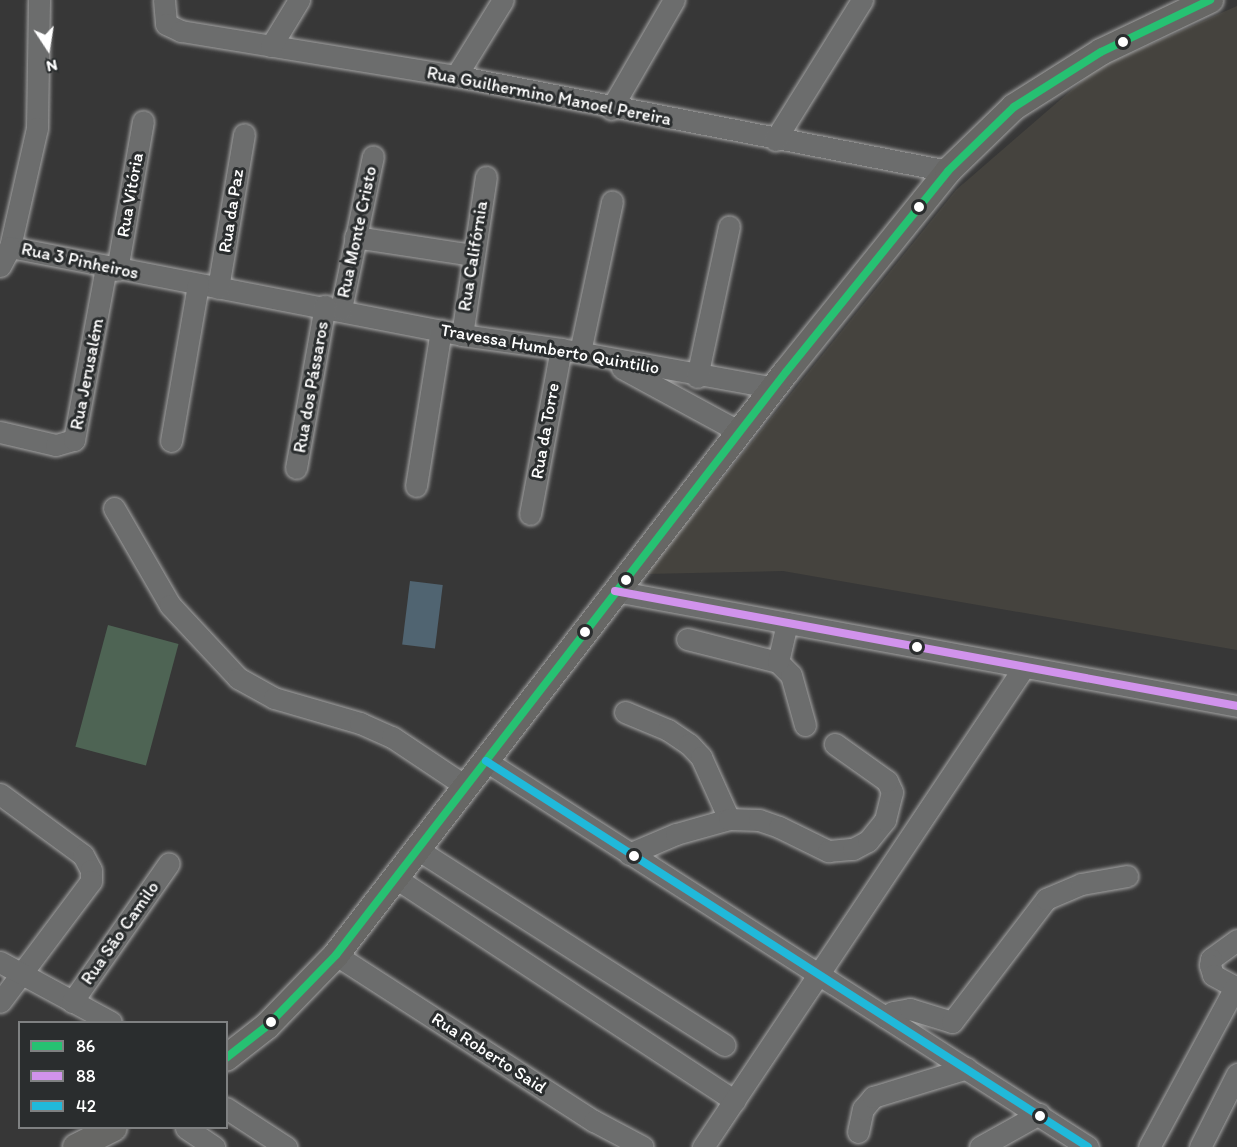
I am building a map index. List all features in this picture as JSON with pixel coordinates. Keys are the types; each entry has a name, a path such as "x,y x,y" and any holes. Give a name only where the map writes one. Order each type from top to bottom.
{"main road":[{"path":"228,1056 267,1026 336,955 420,851 615,591 948,171 1014,107 1101,52 1210,0"},
{"path":"76,1147 112,1129"}],"street":[{"name":"Rua 3 Pinheiros","path":"39,0 38,128 10,247 112,269 333,307"},
{"path":"271,46 299,0"},
{"path":"456,76 503,0"},
{"path":"611,109 674,0"},
{"path":"775,140 862,0"},
{"name":"Rua Guilhermino Manoel Pereira","path":"164,4 166,24 172,29 456,76 611,109 948,171"},
{"name":"Rua Vitória","path":"112,269 143,121"},
{"name":"Rua da Paz","path":"171,441 244,134"},
{"name":"Rua Monte Cristo","path":"333,307 355,237 373,156"},
{"name":"Rua Califórnia","path":"462,335 472,255 486,177"},
{"name":"Rua da Torre","path":"530,514 571,350 612,201"},
{"path":"697,377 729,226"},
{"path":"355,237 472,255"},
{"path":"0,266 10,247"},
{"name":"Rua Jerusalém","path":"0,432 56,445 74,440 112,269"},
{"name":"Travessa Humberto Quintilio","path":"333,307 462,335 571,350 697,377 775,388"},
{"name":"Rua dos Pássaros","path":"296,468 333,307"},
{"path":"416,486 441,330"},
{"path":"603,357 740,432"},
{"path":"114,508 170,605 238,678 274,698 360,723 392,737 467,787"},
{"path":"615,591 1237,706"},
{"path":"778,662 787,623"},
{"path":"687,639 778,662 791,675 805,725"},
{"path":"704,1147 1024,667"},
{"path":"625,712 668,730 689,744 701,757 729,819"},
{"path":"629,854 676,834 729,819 759,820 779,827 828,851 853,849 868,841 885,820 892,792 887,781 835,744"},
{"path":"486,761 817,975 1039,1114 1084,1146"},
{"path":"0,794 84,855 91,870 91,881 24,975 0,1002"},
{"path":"420,851 724,1045"},
{"name":"Rua São Camilo","path":"72,1002 169,863"},
{"path":"885,1017 893,1012 910,1009 952,1022 1046,899 1081,884 1127,876"},
{"path":"397,879 735,1101"},
{"path":"1149,1147 1236,987 1213,975 1210,965 1234,944"},
{"name":"Rua Roberto Said","path":"336,955 594,1121 644,1147"},
{"path":"0,962 107,1021"},
{"path":"858,1132 863,1109 873,1097 967,1068"},
{"path":"1200,1147 1237,1074"},
{"path":"228,1109 285,1147"},
{"path":"980,1147 1039,1114"},
{"path":"187,1129 214,1147"}],"shaded area":[{"path":"1237,6 1237,650 783,571 645,574 956,190 1097,68"}],"green space":[{"path":"108,625 179,644 146,766 75,747"}],"water":[{"path":"410,581 443,585 435,649 402,645"}],"transit line":[{"name":"86","path":"228,1056 267,1026 336,955 786,372 948,171 1014,107 1101,52 1210,0"},
{"name":"88","path":"615,591 1237,706"},
{"name":"42","path":"486,761 1088,1147"}]}
